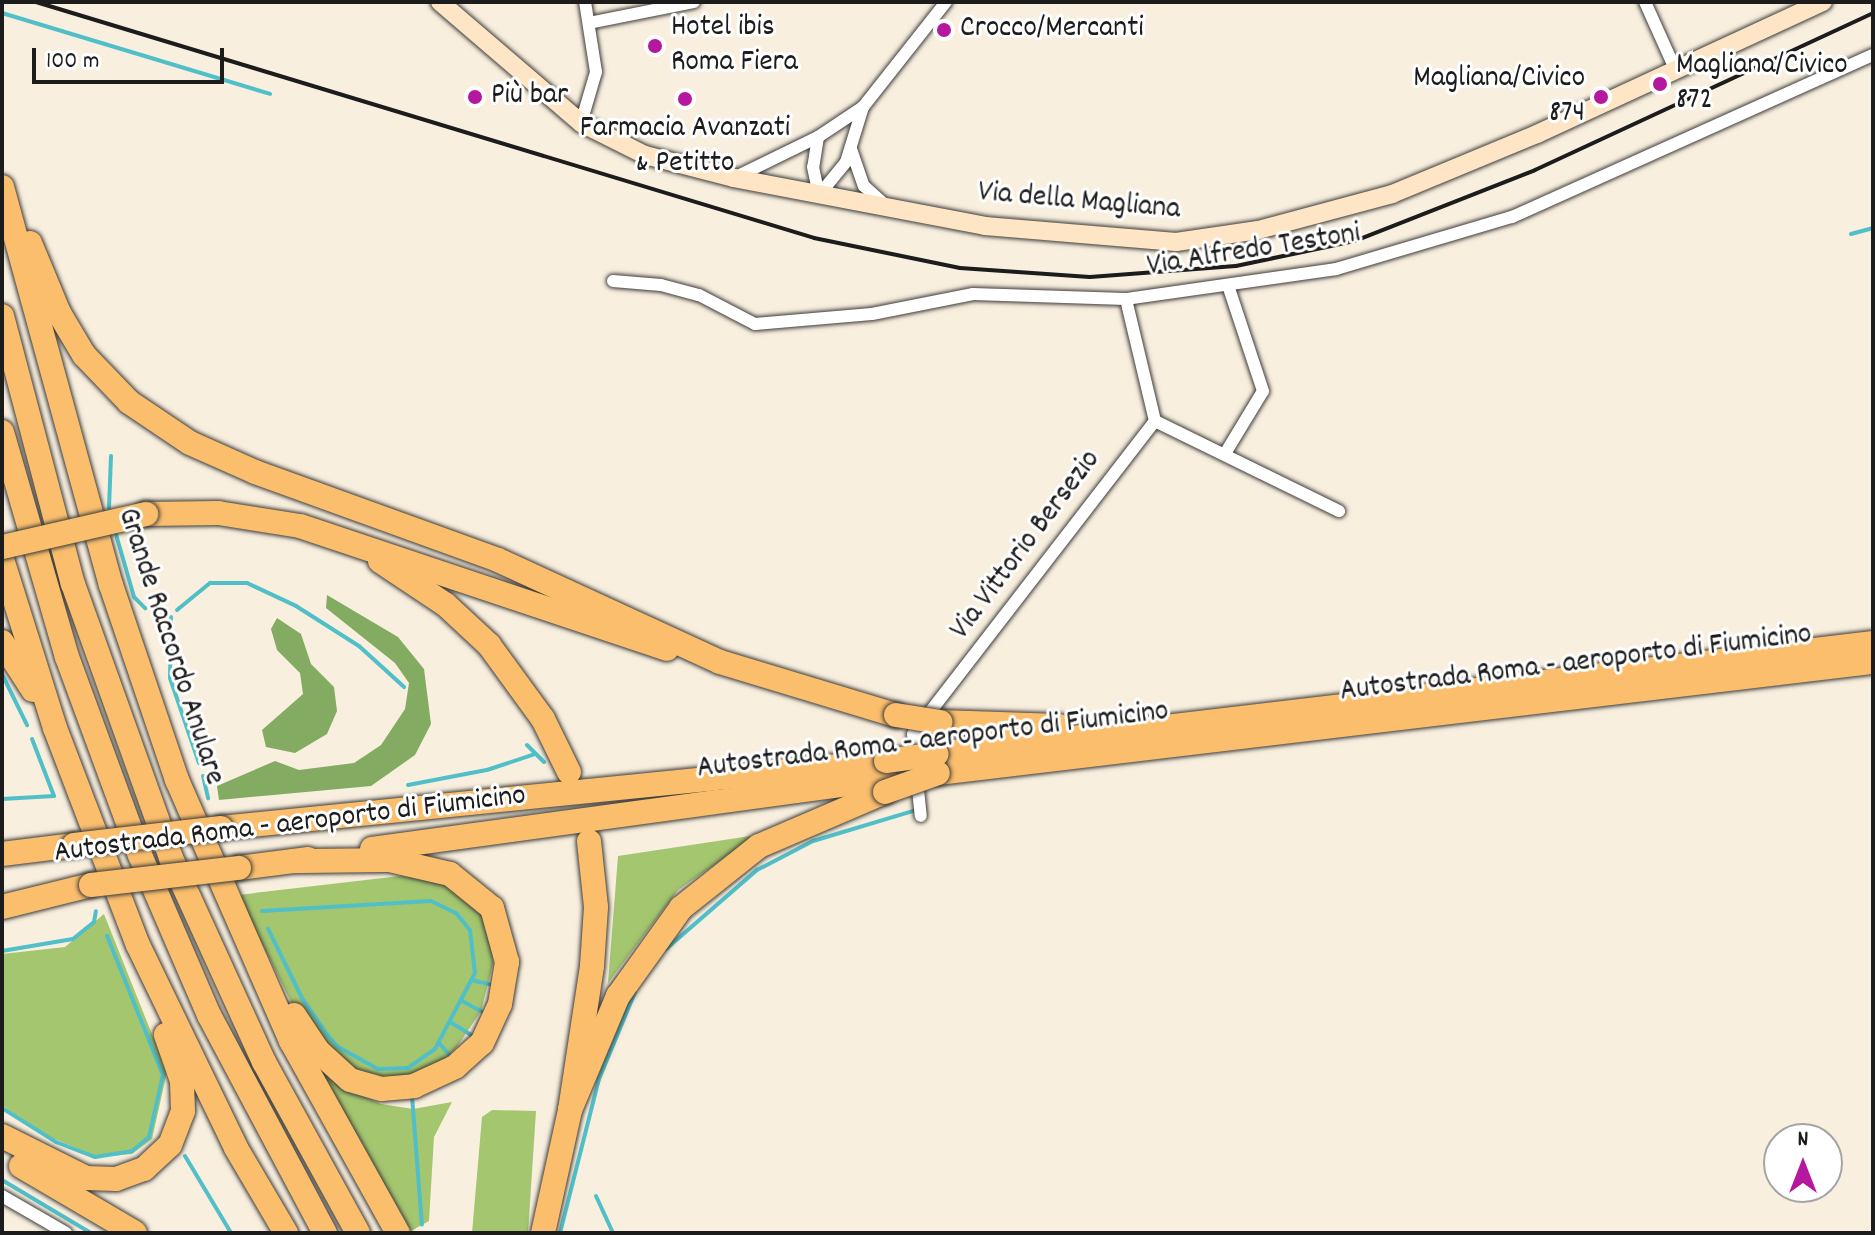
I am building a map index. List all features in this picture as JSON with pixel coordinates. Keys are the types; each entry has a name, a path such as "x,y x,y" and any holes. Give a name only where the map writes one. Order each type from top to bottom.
{"highway":[{"path":"2,168 69,333 108,382 162,426 247,469 535,576 720,662"},
{"name":"Grande Raccordo Anulare","path":"2,187 111,585 177,780 224,896 291,1041 398,1233"},
{"path":"2,316 73,584 165,844 264,1062 358,1233"},
{"path":"2,432 67,657 140,855 209,1015 325,1233"},
{"path":"2,547 146,514 218,513 300,526 650,643 896,715 940,722 1043,727 1221,721"},
{"path":"300,526 379,560 468,625 531,700 569,772"},
{"path":"2,559 55,728 138,945 183,1087 182,1117 167,1150 139,1172 104,1180 62,1170 2,1136"},
{"path":"2,642 55,728"},
{"name":"Autostrada Roma - aeroporto di Fiumicino","path":"2,895 294,861 886,777 938,764 1221,721 1873,643"},
{"name":"Autostrada Roma - aeroporto di Fiumicino","path":"938,764 1873,662"},
{"path":"570,1110 618,996 681,908 759,846 886,777"},
{"name":"Autostrada Roma - aeroporto di Fiumicino","path":"2,852 221,828 886,777"},
{"path":"543,1233 570,1110 595,939 589,841"},
{"path":"224,896 304,1032 344,1076 375,1088 414,1086 471,1055 493,1024 507,970 501,927 483,896 450,874 423,865 294,861"},
{"path":"2,907 91,885"},
{"path":"138,945 236,1148 286,1233"},
{"path":"2,1154 135,1233"}],"main road":[{"name":"Via della Magliana","path":"440,2 581,123 645,155 734,178 887,207 1046,233 1145,242 1206,240 1392,194 1676,71 1823,2"}],"street":[{"path":"581,123 596,72 585,2"},
{"path":"589,23 660,5 694,2"},
{"path":"734,178 818,137 863,107 946,2"},
{"path":"1645,2 1676,71"},
{"name":"Via Alfredo Testoni","path":"613,281 661,285 699,295 755,324 872,314 973,294 1126,299 1229,288 1336,269 1499,222 1873,55"},
{"path":"819,195 840,173 851,149 863,107"},
{"path":"818,137 813,167 819,195"},
{"path":"851,149 864,186 887,207"},
{"path":"813,167 840,173"},
{"path":"1226,452 1263,391 1229,288"},
{"path":"1126,299 1155,421 1226,452 1339,511"},
{"name":"Via Vittorio Bersezio","path":"921,816 913,734 1155,421"},
{"path":"2,1196 66,1233"}],"green space":[{"path":"327,595 398,637 424,669 431,724 415,755 371,786 219,800 217,786 275,761 299,770 354,763 381,745 405,709 409,683 395,663 326,608"},
{"path":"277,618 301,634 311,664 334,687 337,711 327,734 295,753 266,747 262,730 303,694 300,673 277,650 271,629"},
{"path":"757,835 678,890 608,983 618,856"},
{"path":"400,876 441,880 478,904 492,942 493,964 481,1011 457,1047 436,1067 391,1080 354,1072 294,1008 238,895"},
{"path":"104,914 167,1072 152,1139 132,1154 98,1157 40,1133 2,1105 2,954 65,947"},
{"path":"317,1065 353,1092 381,1104 413,1109 452,1102 434,1137 429,1221 411,1231"},
{"path":"492,1110 536,1111 528,1233 472,1233 482,1117"}],"waterway":[{"path":"2,13 270,94"},
{"path":"1851,234 1873,228"},
{"path":"109,508 111,456"},
{"path":"115,531 134,597 145,608"},
{"path":"177,610 210,583 247,583 296,606 359,646 404,687"},
{"path":"171,617 170,678 199,763"},
{"path":"2,674 27,725"},
{"path":"2,799 54,796 32,739"},
{"path":"527,745 544,762"},
{"path":"408,785 487,770 535,754"},
{"path":"203,776 208,798"},
{"path":"666,949 757,870 813,841 913,811"},
{"path":"262,911 431,901 456,913 470,930 475,973 435,1049 408,1068 378,1069 338,1047 328,1036 302,998 268,929"},
{"path":"2,951 73,939 94,922 96,911"},
{"path":"2,1108 56,1142 95,1157 132,1151 149,1137 163,1075 107,936"},
{"path":"471,980 496,986"},
{"path":"560,1233 599,1079 635,992"},
{"path":"462,1001 486,1014"},
{"path":"452,1023 474,1037"},
{"path":"439,1043 452,1058"},
{"path":"412,1096 422,1225"},
{"path":"185,1156 231,1233"},
{"path":"2,1180 91,1233"},
{"path":"596,1196 613,1233"}],"railway":[{"path":"36,2 814,238 960,268 1090,277 1236,266 1355,241 1535,170 1873,13"}],"place":[{"name":"Crocco/Mercanti","path":"944,30"},
{"name":"Hotel ibis Roma Fiera","path":"655,46"},
{"name":"Magliana/Civico 872","path":"1660,84"},
{"name":"Più bar","path":"475,97"},
{"name":"Magliana/Civico 874","path":"1601,97"},
{"name":"Farmacia Avanzati & Petitto","path":"685,99"}]}
